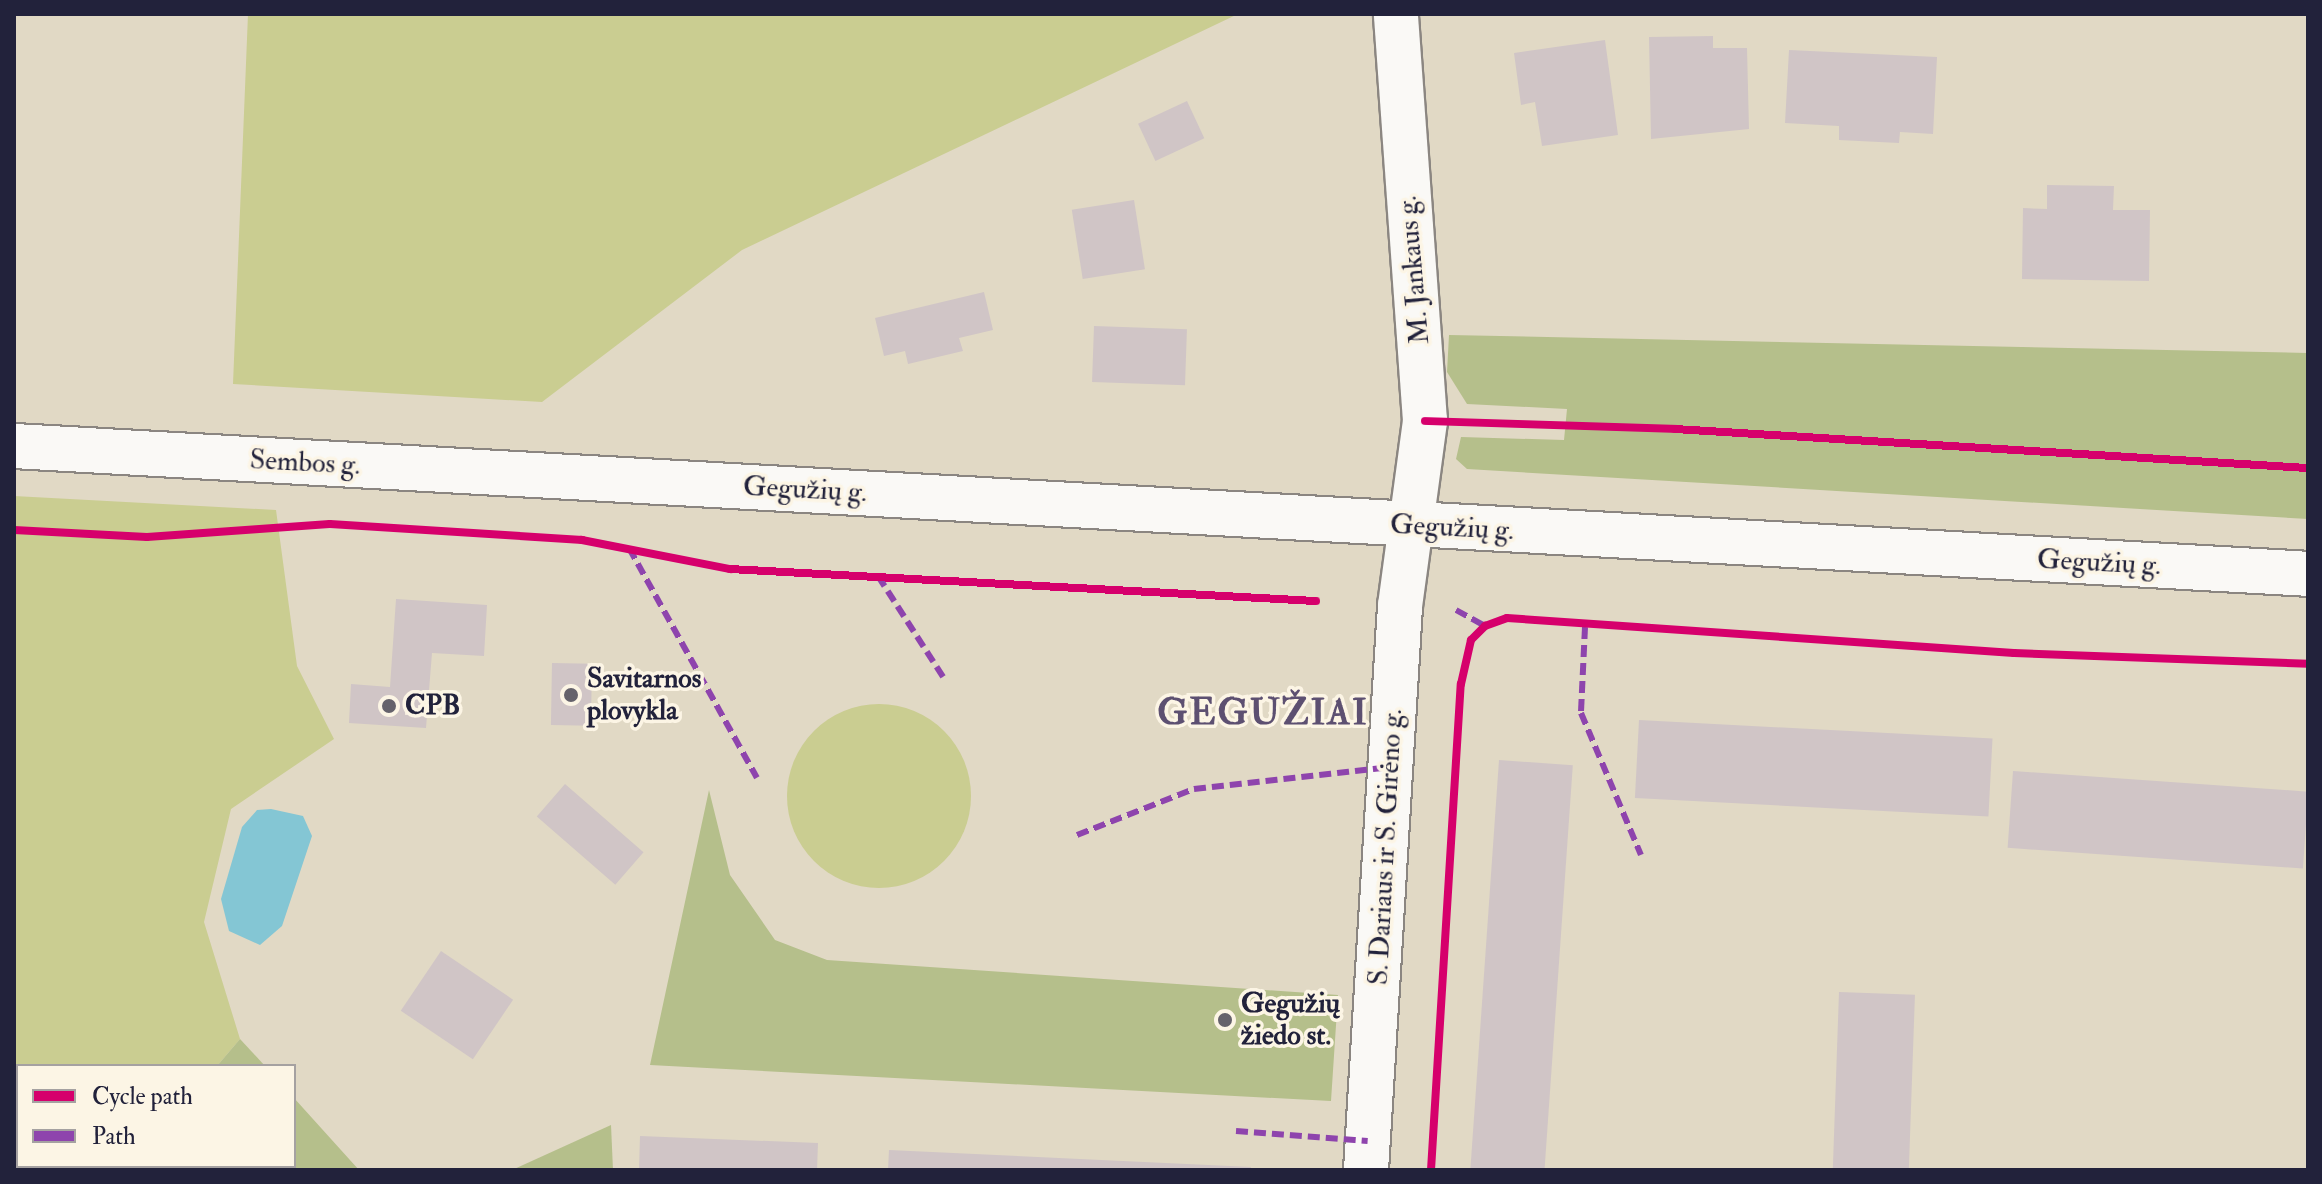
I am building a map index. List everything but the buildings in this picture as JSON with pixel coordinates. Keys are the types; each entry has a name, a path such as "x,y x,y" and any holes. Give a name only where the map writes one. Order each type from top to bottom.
{"main road":[{"name":"M. Jankaus g.","path":"1396,14 1425,421 1411,525"},
{"name":"Sembos g.","path":"14,446 596,478"},
{"name":"Gegužių g.","path":"596,478 2308,574"},
{"name":"S. Dariaus ir S. Girėno g.","path":"1366,1170 1411,525"}],"green space":[{"path":"248,14 1238,14 742,250 542,402 233,384"},
{"path":"1449,335 2308,353 2308,519 1467,469 1456,459 1461,437 1564,440 1567,409 1467,404 1447,372"},
{"path":"14,496 276,510 297,666 334,739 231,809 204,922 240,1039 219,1064 16,1064 16,1168 233,1170 14,1170"},
{"path":"879,704 914,711 944,731 964,761 971,796 964,831 944,861 914,881 879,888 844,881 814,861 794,831 787,796 794,761 814,731 844,711"},
{"path":"709,790 730,875 775,940 827,960 1338,995 1331,1101 650,1065"},
{"path":"240,1039 263,1064 219,1064"},
{"path":"296,1100 359,1170 233,1170 296,1168"},
{"path":"611,1125 613,1170 512,1170"}],"water":[{"path":"271,809 303,816 312,836 282,926 260,945 229,931 221,899 242,827 257,810"}],"marked path":[{"path":"629,548 757,778"},
{"path":"878,576 945,680"},
{"path":"1456,610 1485,626"},
{"path":"1585,627 1581,713 1641,855"},
{"path":"1077,835 1194,789 1389,767"},
{"path":"1236,1131 1368,1141"}],"cycle path":[{"path":"1425,421 1675,429 2308,468"},
{"path":"14,530 147,537 330,524 582,540 730,569 1316,601"},
{"path":"1431,1170 1461,684 1471,640 1485,626 1507,618 2014,653 2308,664"}],"place":[{"name":"Savitarnos plovykla","path":"571,695"},
{"name":"CPB","path":"389,706"},
{"name":"Gegužių žiedo st.","path":"1225,1020"}],"district":[{"name":"GEGUŽIAI","path":"1263,713"}]}
